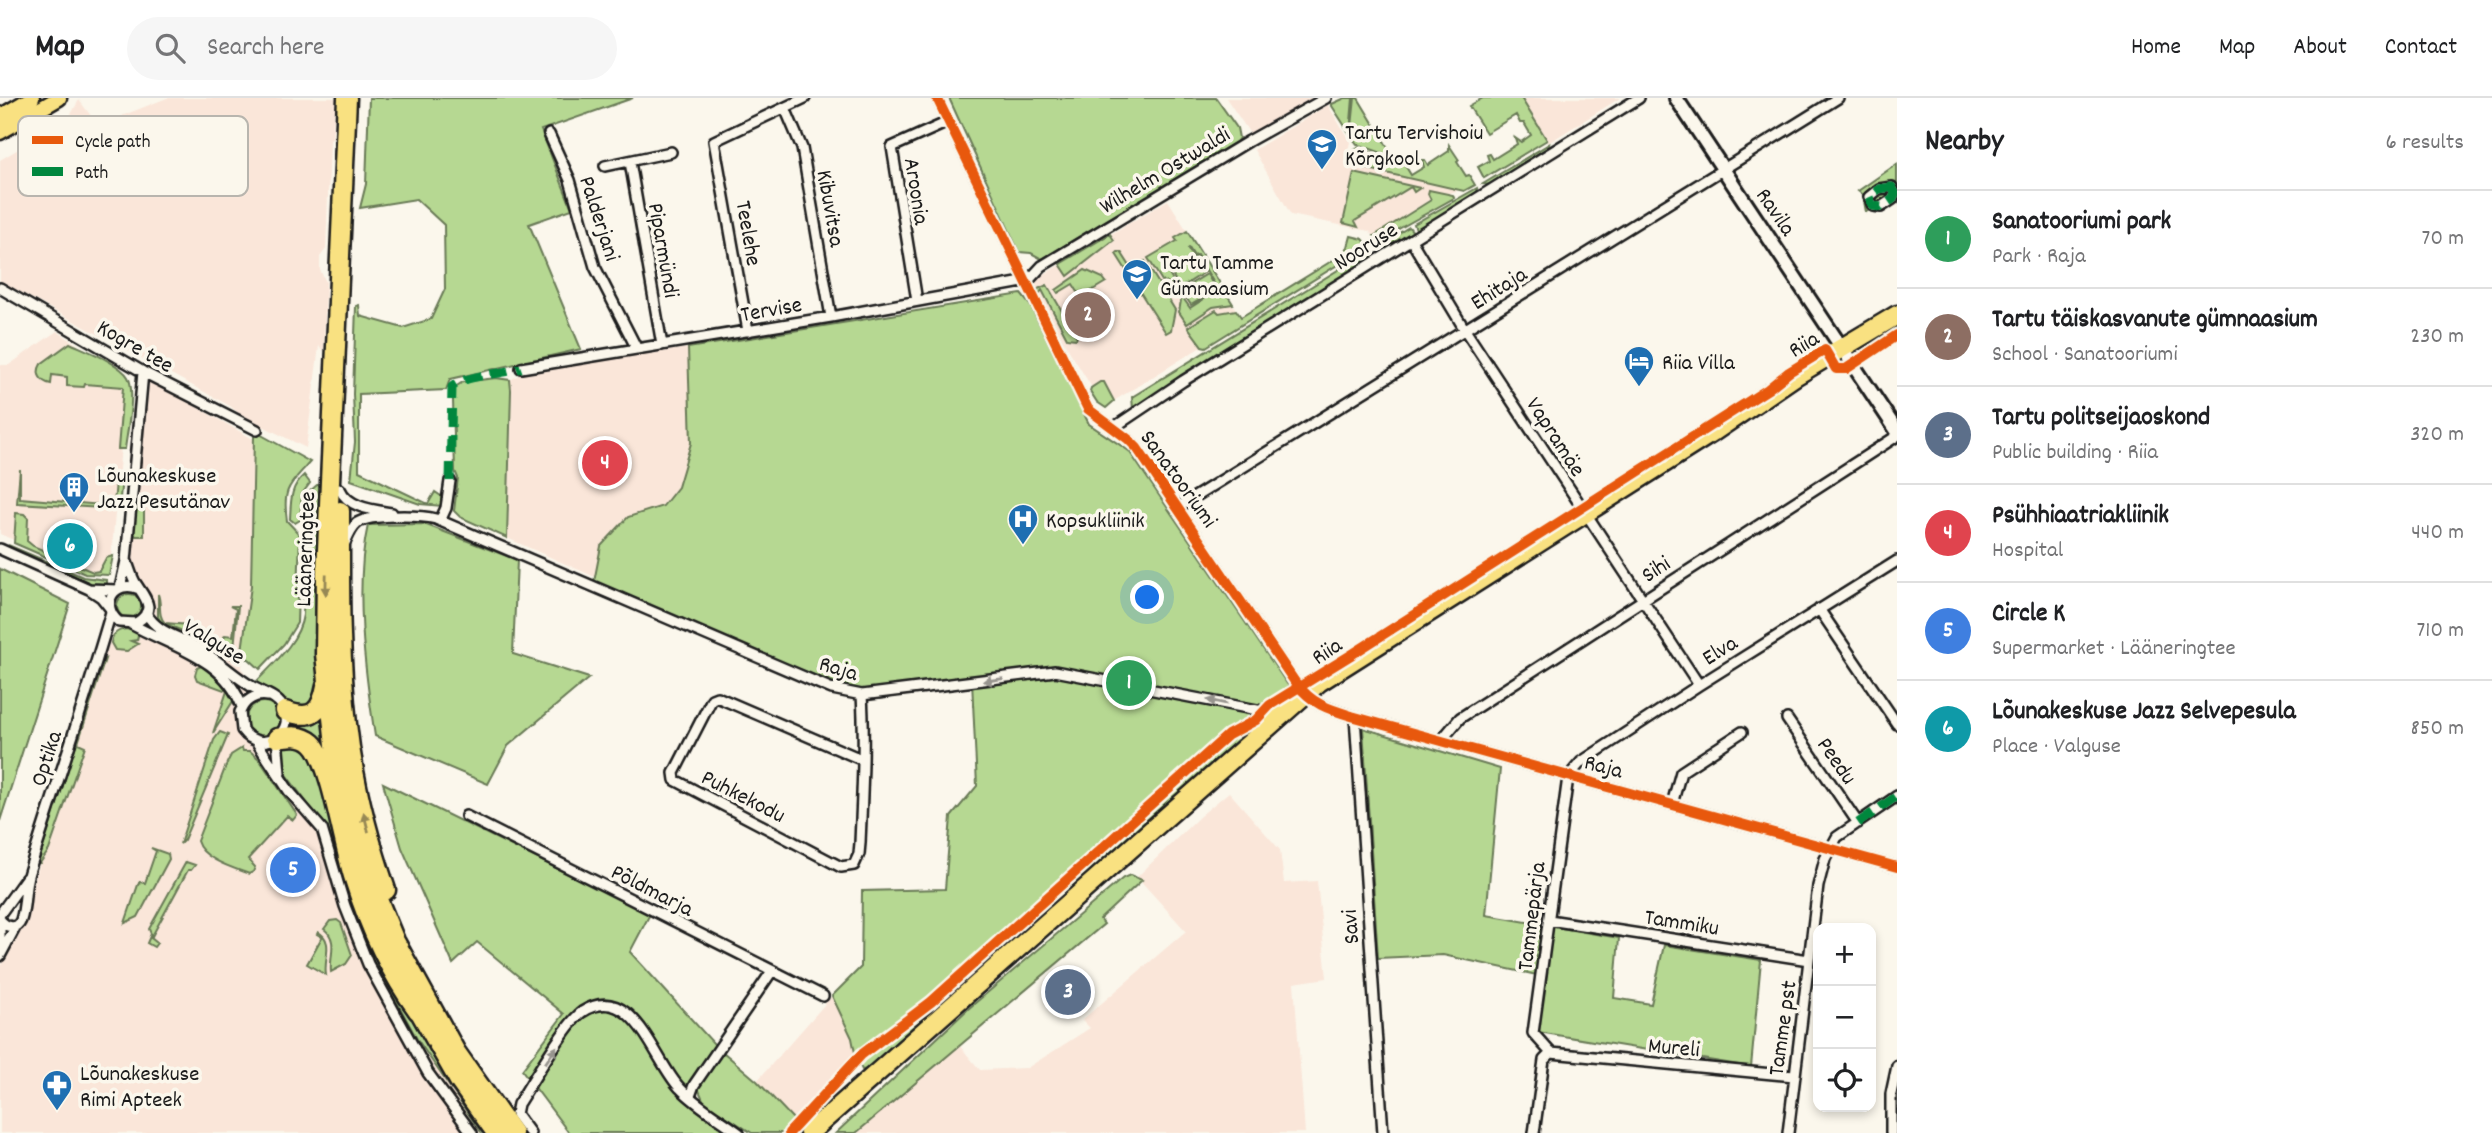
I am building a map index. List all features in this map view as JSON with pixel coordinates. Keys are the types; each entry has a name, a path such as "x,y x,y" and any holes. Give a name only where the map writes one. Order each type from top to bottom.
{"highway":[{"name":"Lääneringtee","path":"347,98 326,572 327,680 337,762 362,861 395,941 456,1052 513,1133"},
{"name":"Lääneringtee","path":"359,98 340,489 340,643 347,725 356,780 385,887 420,985"},
{"name":"Riia","path":"1846,351 1897,315"},
{"name":"Riia","path":"824,1133 948,1020 1134,862 1309,697 1326,677 1587,516 1795,376 1897,324"},
{"path":"285,711 304,715 316,711 323,699 327,680"},
{"name":"Riia","path":"809,1133 1151,833 1284,712 1309,697"},
{"path":"276,738 301,737 313,744 319,752 327,771 349,861 366,912 391,968 459,1081 496,1133"},
{"path":"362,861 379,920 418,1011"},
{"path":"385,887 442,1009 508,1113 528,1133"}],"main road":[{"path":"0,117 32,98"},
{"path":"27,116 58,98"},
{"path":"0,132 18,121"}],"street":[{"path":"785,108 805,98"},
{"name":"Sanatooriumi","path":"937,98 1088,409 1136,448 1228,586 1309,697"},
{"name":"Wilhelm Ostwaldi","path":"1028,281 1042,266 1249,141 1326,98"},
{"name":"Nooruse","path":"1113,428 1183,381 1639,98"},
{"name":"Ravila","path":"1676,98 1846,351 1897,433"},
{"name":"Ehitaja","path":"1177,508 1838,98"},
{"name":"Teelehe","path":"748,331 714,141 785,108"},
{"name":"Kibuvitsa","path":"785,108 802,148 831,317"},
{"name":"Aroonia","path":"917,301 892,148 948,122"},
{"name":"Palderjani","path":"548,134 570,180 595,267 637,349"},
{"path":"605,166 671,152"},
{"name":"Piparmündi","path":"630,162 662,345"},
{"name":"Vapramäe","path":"1411,240 1465,330 1699,685"},
{"name":"Tervise","path":"521,368 831,317 1028,281"},
{"name":"Kogre tee","path":"0,288 143,372 257,430"},
{"path":"110,610 112,595 118,589 126,561 143,372"},
{"name":"Sihi","path":"1443,742 1460,719 1897,433"},
{"path":"440,521 446,508 450,481"},
{"name":"Raja","path":"340,489 346,498 361,507 440,521 832,689 862,695 1055,671 1273,713 1284,712"},
{"name":"Raja","path":"340,554 352,529 361,521 411,517"},
{"path":"0,549 89,589 101,597 115,619 127,624 141,621 146,613 147,598 139,589 126,561"},
{"name":"Elva","path":"1568,777 1581,762 1897,561"},
{"path":"89,589 118,589 129,586 139,589"},
{"path":"1819,609 1897,724"},
{"name":"Optika","path":"27,877 100,650 110,610"},
{"name":"Valguse","path":"146,613 155,626 201,649 236,676 281,703 285,711"},
{"name":"Optika","path":"100,650 111,632 127,624"},
{"name":"Valguse","path":"127,624 197,656 214,668 234,689 242,707"},
{"name":"Puhkekodu","path":"862,695 863,760 859,854 854,866 841,867 676,780 674,773 712,699 717,697 863,760"},
{"name":"Valguse","path":"256,741 242,730 239,717 242,707 253,697 268,696"},
{"name":"Raja","path":"1309,697 1321,706 1355,718 1897,867"},
{"path":"256,741 276,738 286,724 285,711"},
{"name":"Savi","path":"1355,718 1383,1133"},
{"name":"Peedu","path":"1787,719 1858,822"},
{"path":"1672,804 1681,772 1742,732"},
{"path":"276,738 281,778"},
{"path":"256,741 289,791 322,829 345,906 376,981 428,1073 472,1133"},
{"name":"Tammepärja","path":"1551,1054 1533,1033 1568,777"},
{"path":"1829,848 1837,837 1897,796"},
{"name":"Põldmarja","path":"466,816 823,996"},
{"name":"Tamme pst","path":"1788,1133 1818,886 1829,848"},
{"path":"0,942 0,916 27,877"},
{"path":"0,956 18,923 27,877"},
{"path":"8,906 18,909 18,923"},
{"path":"0,916 7,927 18,923"},
{"name":"Tammiku","path":"1549,920 1809,960"},
{"path":"690,1096 694,1086 772,971"},
{"path":"528,1133 516,1114 518,1104 580,1013 593,1007 608,1006 629,1015 640,1027 673,1080 739,1133"},
{"path":"1534,1133 1544,1060 1551,1054"},
{"name":"Mureli","path":"1551,1054 1794,1076"},
{"path":"1891,1133 1891,1094 1897,1066"}],"shaded area":[{"path":"167,98 336,98 330,140 326,249 320,257 320,270 326,282 324,351 319,346 306,448 241,415 230,406 0,281 0,160 18,149 18,196 248,196 248,116 124,115"},
{"path":"1226,98 1316,98 1251,135"},
{"path":"1521,98 1620,98 1548,143"},
{"path":"79,100 91,116 70,116"},
{"name":"Tartu Tervishoiu Kõrgkool","path":"1328,105 1350,142 1345,164 1459,190 1431,199 1374,236 1369,231 1291,215 1254,150"},
{"name":"Tartu Tamme Gümnaasium","path":"1168,200 1243,321 1104,407 1065,344 1033,281"},
{"path":"57,331 127,378 111,559 93,575 0,534 0,365 9,365"},
{"path":"688,348 691,443 678,487 663,506 628,517 601,545 595,577 507,538 510,380 525,371"},
{"path":"149,380 255,440 251,586 242,668 248,679 289,706 288,743 280,752 284,772 329,832 360,931 384,987 388,986 417,1039 482,1133 0,1133 0,967 21,929 69,761 112,635 118,630 134,628 152,609 131,566"},
{"path":"1229,792 1280,850 1284,883 1317,881 1327,978 1294,983 1305,1133 856,1133 959,1045 980,1070 1027,1068 1090,1028 1082,1020 1186,931 1137,877"},
{"path":"832,996 853,1038 856,1058 796,1122 757,1081"}],"green space":[{"path":"369,98 633,98 541,130 572,209 529,224 581,349 450,379 446,390 359,394 359,471 428,504 435,492 441,496 442,506 420,504 351,480 355,442 353,394 356,306 359,305 360,316 403,328 431,319 445,289 444,225 416,199 360,208 366,184"},
{"path":"949,98 1216,98 1237,128 1239,138 1042,259 1031,253 1019,252"},
{"path":"1345,98 1353,98 1350,134 1332,106"},
{"path":"1355,98 1358,98 1390,151 1390,156 1357,144 1351,136"},
{"path":"1483,98 1521,98 1547,140 1484,178 1478,167 1489,161 1487,155 1490,154 1493,159 1517,144 1515,138 1521,142 1531,135 1516,115 1486,133 1469,106"},
{"path":"1549,144 1547,151 1492,185 1483,184"},
{"path":"1449,145 1466,176 1469,175 1475,185 1464,191 1351,165 1358,147 1392,160 1403,155 1403,162 1411,175 1424,167 1422,160 1428,165 1449,151"},
{"path":"1897,164 1897,190 1866,212 1863,195 1858,191"},
{"path":"1354,173 1420,188 1414,192 1411,187 1355,221 1358,227 1343,223"},
{"path":"1477,188 1478,194 1416,229 1414,224"},
{"path":"1429,190 1453,195 1454,198 1377,241 1374,236 1431,200"},
{"path":"1409,227 1414,233 1388,249 1378,246"},
{"path":"1187,231 1233,304 1213,307 1187,324 1179,312 1181,300 1183,298 1190,308 1218,290 1197,255 1194,256 1189,248 1193,257 1175,268 1168,260 1173,269 1168,273 1172,284 1162,281 1148,258 1177,241 1175,238"},
{"path":"1110,234 1114,240 1068,276 1060,264"},
{"path":"1351,236 1363,239 1369,246 1346,261 1341,254 1348,247"},
{"path":"1372,249 1376,257 1133,409 1132,397"},
{"path":"1121,252 1130,266 1145,261 1175,310 1171,330 1166,333 1116,254"},
{"path":"1196,257 1205,272 1180,288 1171,273"},
{"path":"1338,257 1342,262 1206,347 1202,346 1188,327 1216,310 1219,313 1236,310 1241,317"},
{"path":"1085,270 1106,282 1081,297 1073,284 1058,293 1056,290"},
{"path":"1207,274 1216,290 1191,305 1181,290"},
{"path":"1047,285 1076,339 1067,338 1042,290 1038,293 1038,289"},
{"path":"1021,294 1030,305 1089,424 1129,451 1294,694 1044,919 868,1069 862,1070 856,1058 852,1038 832,996 861,967 862,891 945,889 951,817 977,786 972,681 856,691 760,654 594,582 601,546 628,517 663,506 678,487 691,443 688,348"},
{"path":"70,343 110,362 128,377 131,401 125,449 118,449 123,387 85,384 84,387 67,386 67,377 52,375 51,384 40,377 41,364"},
{"path":"496,378 510,380 511,390 507,538 460,517 454,511 458,478 455,471 455,387 463,382"},
{"path":"1100,382 1104,382 1114,401 1106,408 1097,402 1090,391"},
{"path":"256,432 310,462 289,487 286,501 287,521 300,535 297,623 284,644 260,669 249,659 241,658 251,586"},
{"path":"20,469 20,498 114,506 116,480 122,477 119,509 17,503"},
{"path":"304,475 310,483 302,494 300,520 295,523 290,519 292,495 296,484"},
{"path":"317,485 324,485 315,578 318,695 306,708 289,706 256,682 285,652 301,625 307,500 310,491"},
{"path":"144,503 144,536 136,536 132,532 135,504"},
{"path":"16,513 24,514 28,518 27,541 33,546 93,572 99,571 106,558 113,556 109,575 85,574 14,543"},
{"path":"424,524 517,560 513,654 589,678 508,746 488,784 375,736 361,602 368,525"},
{"path":"8,545 83,577 106,580 106,586 92,585"},
{"path":"0,569 70,604 0,821"},
{"path":"129,594 138,597 141,606 138,615 129,618 120,615 117,606 120,597"},
{"path":"158,594 161,617 165,623 189,625 187,632 222,642 225,635 233,636 236,609 230,606 238,606 233,659 194,636 161,622 158,617"},
{"path":"129,629 139,632 137,640 131,641 138,644 127,651 115,650 111,643 115,634"},
{"path":"105,659 78,743 85,746 49,850 38,863 103,660"},
{"path":"203,665 219,677 235,698 213,733 227,691 197,680 197,668"},
{"path":"263,702 275,707 280,719 275,731 263,736 251,731 246,719 251,707"},
{"path":"324,711 331,770 290,728 291,719"},
{"path":"1363,728 1500,769 1486,915 1619,938 1614,998 1651,1004 1664,945 1761,960 1751,1067 1538,1032 1546,977 1443,955 1378,958"},
{"path":"220,732 228,735 180,844 214,740"},
{"path":"298,743 312,750 489,1133 482,1133 474,1122 417,1039 388,986 384,987 360,931 329,832 284,772 280,752 286,745"},
{"path":"242,748 259,759 297,815 293,820 287,816 248,859 255,867 249,874 211,858 197,841 227,763 231,755"},
{"path":"383,783 650,914 630,952 715,1045 681,1096 726,1133 569,1133 522,1070 564,1014 477,942 453,964 402,848"},
{"path":"151,848 168,854 169,859 138,917 125,923 139,882 145,883 156,851"},
{"path":"186,862 195,865 188,870 151,938 157,943 154,947 147,943 151,934 149,929"},
{"path":"1130,875 1142,880 1100,919 1104,924 856,1133 836,1133 968,1009 1123,878"},
{"path":"337,920 341,923 352,955 346,964 331,972 332,943 329,933 324,929 330,921"},
{"path":"318,932 326,940 327,945 326,975 307,964 322,937"},
{"path":"723,1052 757,1081 796,1122 785,1133 752,1133 704,1102 698,1088"}],"marked path":[{"path":"1892,187 1895,193 1893,199 1881,207 1873,206 1869,197 1879,189 1892,187"},
{"path":"450,481 452,387 475,377 521,368"},
{"path":"1858,823 1897,796"}],"cycle path":[{"path":"937,98 1088,409 1137,448 1295,682 1308,696 1329,708 1355,717 1897,867"},
{"path":"789,1133 861,1055 931,1002 1228,735 1256,720 1270,705 1768,389 1789,372 1825,350 1836,369 1846,369 1897,335"}],"place":[{"name":"Tartu Tervishoiu Kõrgkool","path":"1322,171"},
{"name":"Tartu Tamme Gümnaasium","path":"1137,301"},
{"name":"Tartu täiskasvanute gümnaasium","path":"1088,315"},
{"name":"Riia Villa","path":"1639,388"},
{"name":"Psühhiaatriakliinik","path":"605,463"},
{"name":"Lõunakeskuse Jazz Pesutänav","path":"74,514"},
{"name":"Lõunakeskuse Jazz Selvepesula","path":"70,546"},
{"name":"Kopsukliinik","path":"1023,546"},
{"name":"Sanatooriumi park","path":"1129,683"},
{"name":"Circle K","path":"293,870"},
{"name":"Tartu politseijaoskond","path":"1068,992"},
{"name":"Lõunakeskuse Rimi Apteek","path":"57,1112"}]}
